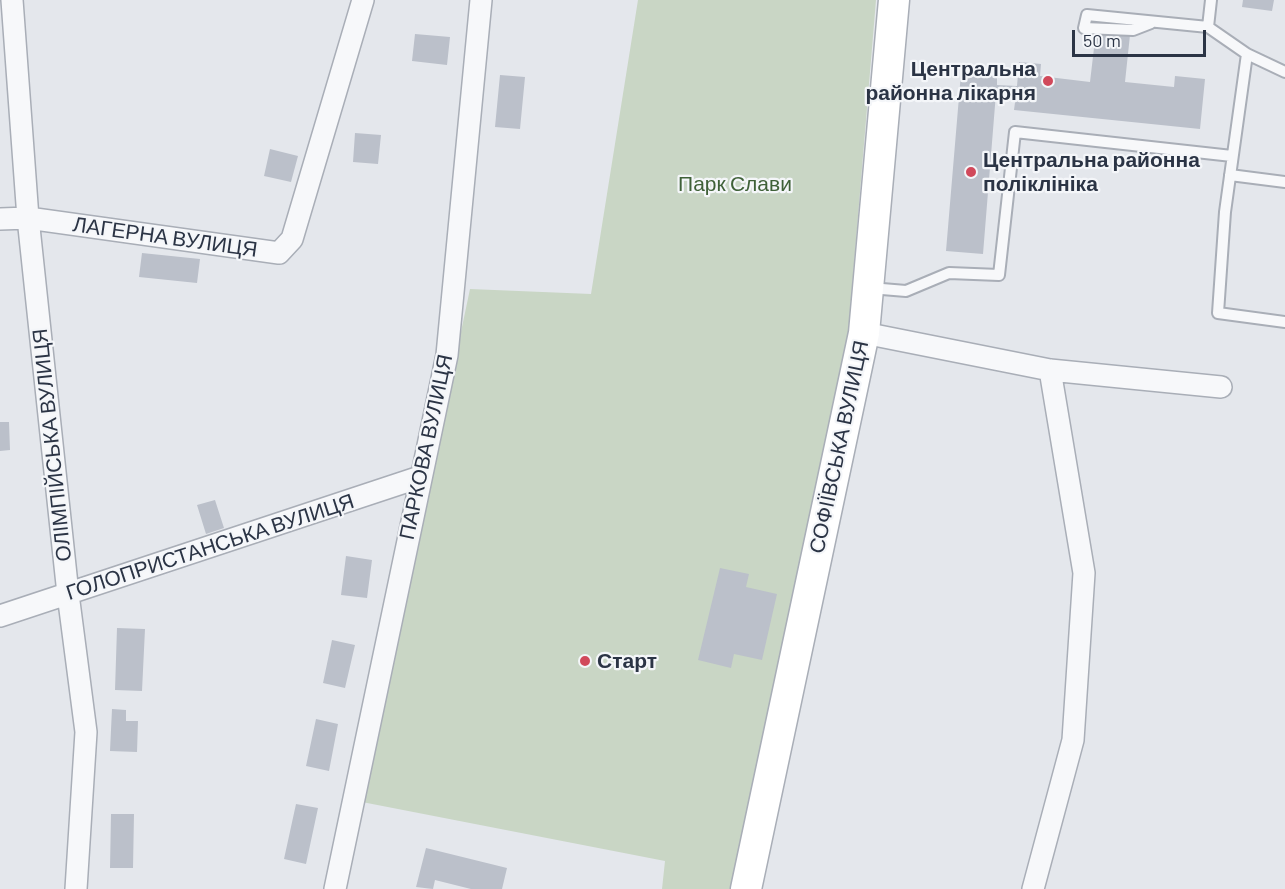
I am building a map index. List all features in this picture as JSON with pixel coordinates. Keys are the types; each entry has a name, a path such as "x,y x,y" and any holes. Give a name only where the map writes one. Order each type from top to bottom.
{"street":[{"name":"ОЛІМПІЙСЬКА ВУЛИЦЯ","path":"12,0 28,218 68,594 86,732 76,889"},
{"name":"ЛАГЕРНА ВУЛИЦЯ","path":"0,219 28,218 279,252 292,239 363,0"},
{"name":"ПАРКОВА ВУЛИЦЯ","path":"335,889 447,355 481,0"},
{"name":"СОФІЇВСЬКА ВУЛИЦЯ","path":"746,889 864,333 894,0"},
{"path":"864,333 1050,370 1221,387"},
{"path":"1033,889 1073,740 1084,573 1050,370"},
{"name":"ГОЛОПРИСТАНСЬКА ВУЛИЦЯ","path":"0,616 420,477"}],"lane":[{"path":"1208,27 1211,0"},
{"path":"1151,23 1133,30 1084,28 1087,15 1208,27 1247,54 1285,72"},
{"path":"1247,54 1225,212 1218,313 1285,322"},
{"path":"868,288 906,291 949,273 999,275 1014,132 1232,156"},
{"path":"1230,175 1285,182"}],"green space":[{"name":"Старт","path":"638,0 876,0 848,336 730,889 662,889 665,861 362,802 470,289 591,294"}],"building":[{"path":"1243,0 1274,0 1272,11 1242,7"},
{"path":"1096,31 1130,35 1125,82 1174,87 1175,76 1205,79 1200,129 1014,110 1016,95 996,93 983,254 946,251 961,73 997,76 997,85 1017,86 1019,62 1041,64 1040,76 1090,82"},
{"path":"415,34 450,37 447,65 412,61"},
{"path":"500,75 525,77 520,129 495,127"},
{"path":"355,133 381,135 378,164 353,162"},
{"path":"270,149 298,156 291,182 264,176"},
{"path":"142,253 200,259 197,283 139,277"},
{"path":"0,422 9,422 10,450 0,451"},
{"path":"215,500 224,528 206,534 197,505"},
{"path":"346,556 372,560 367,598 341,595"},
{"path":"720,568 749,574 746,587 777,594 762,660 734,654 731,668 698,660"},
{"path":"117,628 145,629 142,691 115,690"},
{"path":"332,640 355,645 345,688 323,683"},
{"path":"112,709 126,710 126,721 138,721 137,752 110,751"},
{"path":"316,719 338,724 329,771 306,766"},
{"path":"296,804 318,808 306,864 284,859"},
{"path":"111,814 134,814 133,868 110,868"},
{"path":"426,848 507,868 502,889 471,889 435,880 433,889 416,887"}],"place":[{"name":"Центральна районна лікарня","path":"1048,81"},
{"name":"Центральна районна поліклініка","path":"971,172"},
{"name":"Старт","path":"585,661"}],"park label":[{"name":"Парк Слави","path":"735,184"}]}
